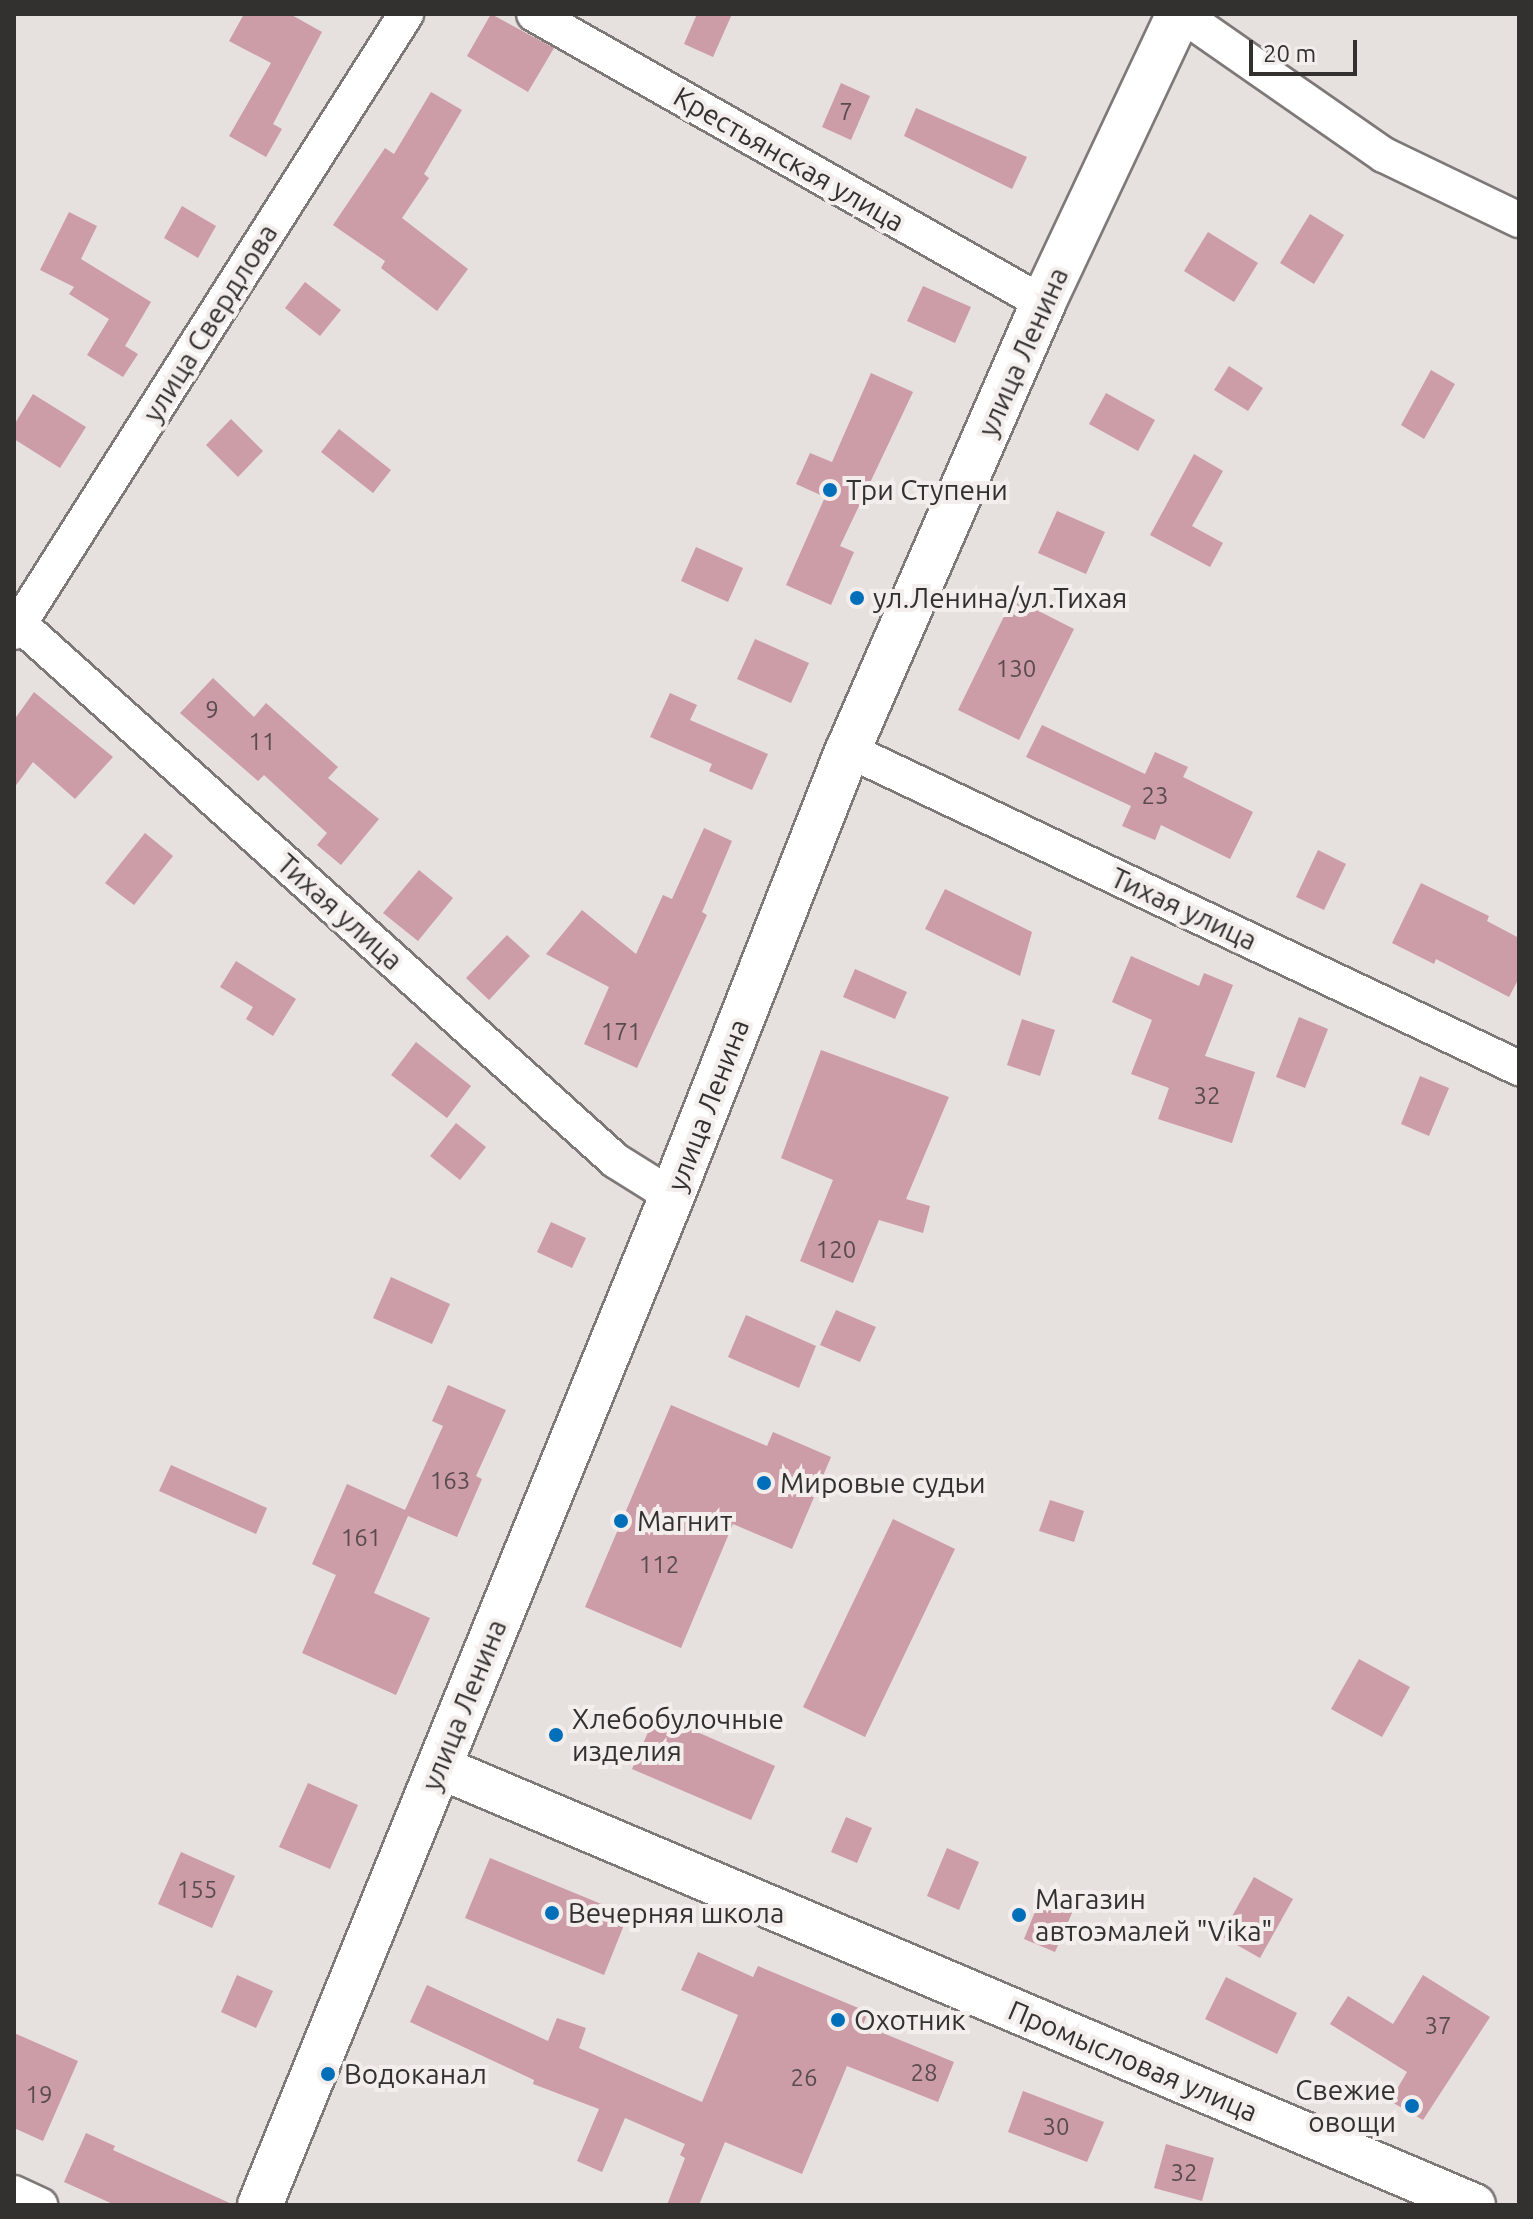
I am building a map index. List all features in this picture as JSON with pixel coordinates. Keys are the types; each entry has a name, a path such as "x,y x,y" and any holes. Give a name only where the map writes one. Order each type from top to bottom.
{"main road":[{"name":"улица Ленина","path":"260,2205 672,1196 848,750 1043,303 1180,14"}],"street":[{"name":"улица Свердлова","path":"16,625 406,14"},
{"name":"Крестьянская улица","path":"534,14 1043,303"},
{"path":"1180,14 1384,155 1519,220"},
{"name":"Тихая улица","path":"16,625 616,1161 672,1196"},
{"name":"Тихая улица","path":"848,750 1519,1068"},
{"name":"Промысловая улица","path":"439,1767 1474,2205"},
{"path":"14,2193 40,2205"}],"building":[{"path":"244,14 290,14 322,32 273,124 282,129 266,157 229,136 271,63 229,41"},
{"path":"491,14 554,48 528,92 467,56"},
{"path":"697,14 732,14 713,57 684,44"},
{"path":"841,83 870,96 851,140 822,127"},
{"path":"431,92 462,110 424,174 429,178 402,218 468,269 437,311 381,268 385,261 333,225 385,148 394,154"},
{"path":"916,108 1027,157 1012,189 904,136"},
{"path":"182,206 216,226 198,258 164,238"},
{"path":"69,212 97,226 81,259 151,302 125,346 138,354 123,377 87,355 109,319 69,294 74,287 40,270"},
{"path":"1310,214 1344,235 1314,284 1280,263"},
{"path":"1208,232 1258,263 1234,302 1184,271"},
{"path":"305,282 341,310 320,336 285,308"},
{"path":"923,286 971,307 955,343 907,321"},
{"path":"1229,366 1263,388 1248,411 1214,390"},
{"path":"1431,370 1455,384 1424,439 1401,425"},
{"path":"871,373 913,392 840,546 854,552 831,605 786,585 825,497 796,484 810,453 832,462"},
{"path":"1106,393 1155,420 1138,451 1089,424"},
{"path":"33,394 86,427 60,468 14,439 14,425"},
{"path":"231,419 263,451 238,477 206,445"},
{"path":"339,429 391,470 373,493 321,452"},
{"path":"1194,454 1223,471 1192,526 1223,543 1210,567 1150,535"},
{"path":"1057,511 1105,532 1086,574 1038,553"},
{"path":"696,547 743,568 728,602 681,581"},
{"path":"1013,598 1074,629 1019,740 958,710"},
{"path":"755,639 809,663 791,703 737,679"},
{"path":"213,678 254,717 266,703 338,767 328,778 379,819 341,865 317,845 327,833 264,775 258,781 180,713"},
{"path":"34,692 113,757 75,799 33,762 14,788 14,720"},
{"path":"670,693 697,705 690,720 768,754 752,790 709,771 712,764 650,737"},
{"path":"1042,725 1145,774 1155,752 1188,767 1183,777 1253,812 1230,859 1161,825 1155,840 1122,826 1131,806 1026,757"},
{"path":"704,828 732,841 702,912 707,915 637,1068 584,1044 609,987 546,954 582,910 636,954 663,895 672,899"},
{"path":"145,833 173,856 134,905 105,883"},
{"path":"1318,850 1346,864 1324,910 1296,897"},
{"path":"419,870 453,898 418,941 383,913"},
{"path":"1421,883 1489,916 1487,921 1519,938 1519,978 1509,997 1436,959 1434,964 1392,943"},
{"path":"945,889 1032,932 1020,976 925,929"},
{"path":"507,935 530,956 489,1000 466,978"},
{"path":"1131,956 1199,986 1204,973 1233,985 1205,1056 1255,1072 1232,1143 1158,1119 1169,1088 1131,1074 1152,1020 1112,1002"},
{"path":"236,961 296,999 273,1036 246,1019 253,1007 220,987"},
{"path":"855,969 907,992 895,1019 843,997"},
{"path":"1299,1017 1328,1029 1305,1088 1276,1077"},
{"path":"1022,1019 1055,1030 1040,1076 1007,1065"},
{"path":"416,1042 471,1086 447,1118 391,1075"},
{"path":"821,1050 949,1097 906,1199 930,1206 923,1233 879,1220 853,1283 800,1261 833,1180 781,1158"},
{"path":"1420,1076 1449,1088 1429,1136 1401,1124"},
{"path":"456,1123 486,1147 460,1180 430,1156"},
{"path":"551,1222 586,1238 572,1268 537,1252"},
{"path":"391,1277 450,1304 432,1344 373,1318"},
{"path":"836,1310 876,1327 860,1362 820,1345"},
{"path":"746,1315 816,1346 799,1388 728,1357"},
{"path":"448,1385 506,1410 476,1476 482,1479 457,1537 408,1516 374,1593 430,1618 396,1695 302,1653 336,1575 312,1564 347,1484 405,1510 443,1426 432,1421"},
{"path":"671,1405 767,1446 773,1432 831,1457 792,1549 733,1524 681,1648 585,1607"},
{"path":"171,1465 267,1508 256,1534 159,1491"},
{"path":"1050,1500 1084,1511 1074,1542 1039,1531"},
{"path":"893,1519 955,1549 865,1737 803,1707"},
{"path":"1359,1659 1410,1687 1382,1737 1331,1709"},
{"path":"656,1714 775,1766 751,1820 632,1769"},
{"path":"308,1783 358,1805 330,1869 279,1847"},
{"path":"846,1817 872,1828 857,1863 831,1852"},
{"path":"947,1848 979,1862 959,1910 927,1896"},
{"path":"181,1852 235,1876 212,1928 158,1904"},
{"path":"490,1858 628,1915 604,1975 465,1918"},
{"path":"1254,1877 1293,1899 1260,1958 1221,1936"},
{"path":"1043,1892 1075,1906 1055,1952 1024,1939"},
{"path":"698,1952 753,1977 758,1966 868,2012 863,2025 954,2062 938,2102 847,2066 802,2174 725,2142 699,2205 667,2205 685,2158 680,2155 685,2144 625,2118 602,2172 577,2161 599,2109 533,2084 534,2080 410,2022 427,1985 548,2041 557,2018 586,2028 579,2048 702,2102 738,2015 681,1990"},
{"path":"237,1975 273,1991 256,2028 221,2012"},
{"path":"1423,1975 1490,2017 1423,2120 1390,2101 1407,2072 1330,2024 1348,1996 1393,2024"},
{"path":"1226,1977 1297,2013 1277,2054 1205,2019"},
{"path":"14,2033 78,2061 43,2141 14,2128"},
{"path":"1023,2091 1104,2122 1087,2162 1008,2132"},
{"path":"86,2133 115,2146 113,2150 234,2205 115,2205 64,2182"},
{"path":"1166,2144 1214,2158 1202,2201 1154,2188"}],"place":[{"name":"Три Ступени","path":"830,490"},
{"name":"ул.Ленина/ул.Тихая","path":"857,598"},
{"name":"Мировые судьи","path":"764,1483"},
{"name":"Магнит","path":"621,1521"},
{"name":"Хлебобулочные изделия","path":"556,1735"},
{"name":"Вечерняя школа","path":"552,1913"},
{"name":"Магазин автоэмалей \"Vika\"","path":"1019,1915"},
{"name":"Охотник","path":"838,2020"},
{"name":"Водоканал","path":"328,2074"},
{"name":"Свежие овощи","path":"1412,2106"}]}
